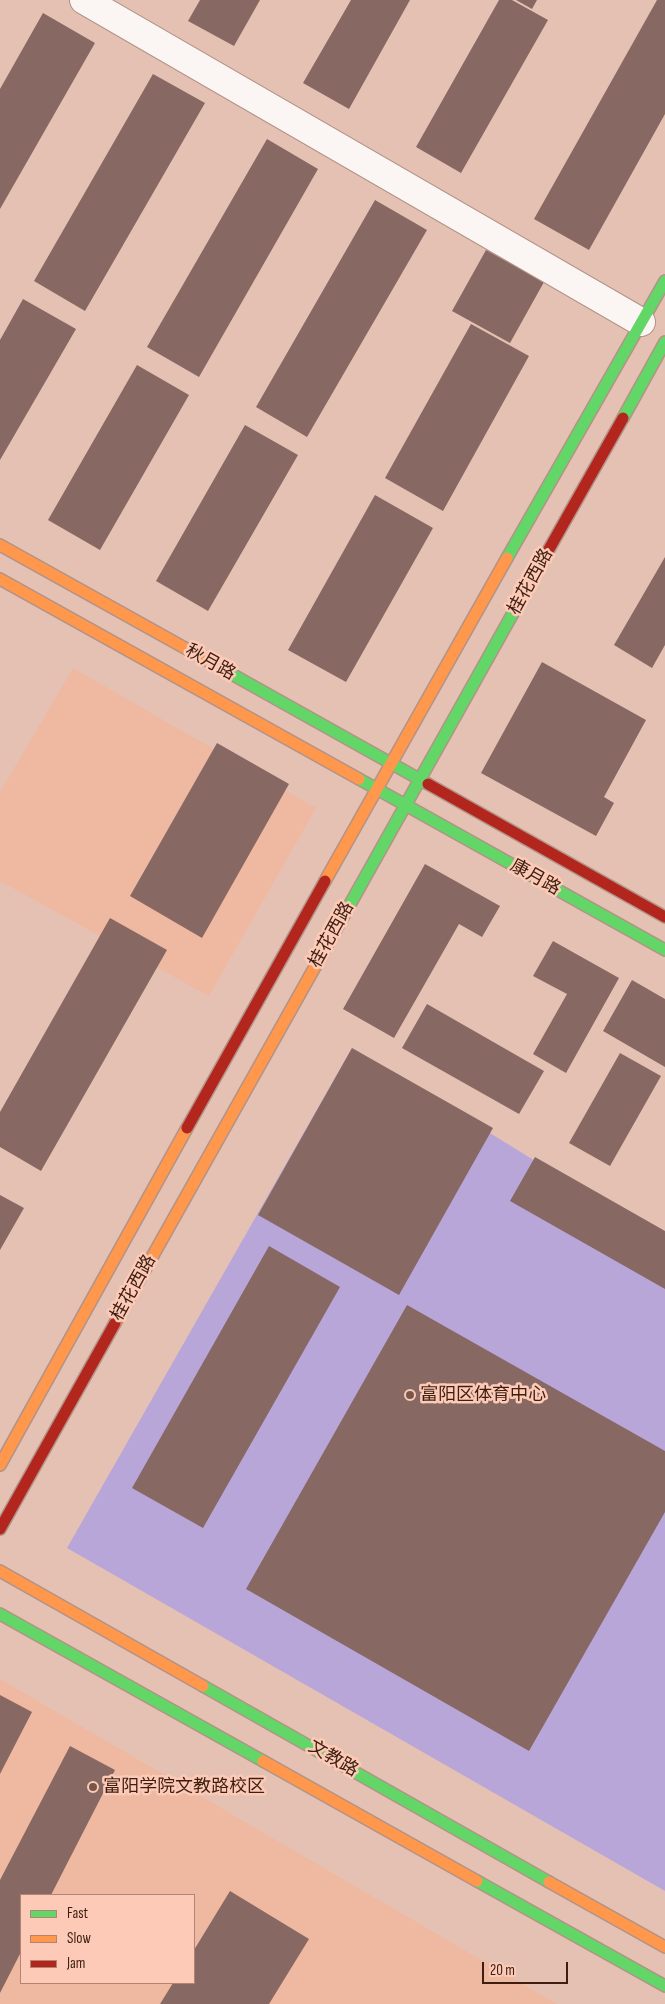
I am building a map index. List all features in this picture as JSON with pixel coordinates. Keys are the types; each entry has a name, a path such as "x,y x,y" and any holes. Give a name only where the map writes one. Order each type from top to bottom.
{"street":[{"path":"84,0 641,322"},
{"name":"桂花西路","path":"0,1465 376,789 665,281"},
{"name":"桂花西路","path":"0,1529 665,342"},
{"name":"秋月路","path":"0,545 419,781"},
{"name":"秋月路","path":"0,579 406,805"},
{"name":"康月路","path":"419,781 665,917"},
{"name":"康月路","path":"406,805 665,950"},
{"name":"文教路","path":"0,1571 665,1947"},
{"name":"文教路","path":"0,1614 665,1986"}],"shaded area":[{"path":"73,668 316,808 209,996 0,881 0,792"},
{"name":"富阳区体育中心","path":"352,1048 665,1241 665,1891 67,1548"},
{"name":"富阳学院文教路校区","path":"0,1679 557,2004 0,2004"}],"building":[{"path":"200,0 260,0 234,46 188,21"},
{"path":"351,0 410,0 349,109 303,83"},
{"path":"499,0 512,0 548,20 461,173 416,147"},
{"path":"516,0 537,0 532,9"},
{"path":"657,0 665,0 665,114 589,250 534,219"},
{"path":"43,13 95,43 0,209 0,89"},
{"path":"153,74 205,103 85,311 34,281"},
{"path":"267,139 318,169 199,377 147,347"},
{"path":"375,200 427,230 307,437 256,407"},
{"path":"486,250 544,282 510,343 452,311"},
{"path":"23,299 76,329 0,460 0,340"},
{"path":"471,324 529,356 443,511 385,478"},
{"path":"137,365 189,395 100,550 48,520"},
{"path":"245,425 298,455 208,611 156,581"},
{"path":"375,495 433,528 346,682 288,650"},
{"path":"665,557 665,645 652,668 614,645"},
{"path":"542,662 646,720 604,797 614,803 596,836 481,773"},
{"path":"217,743 289,784 202,938 130,896"},
{"path":"425,864 500,906 482,937 459,924 394,1038 343,1009"},
{"path":"110,918 167,950 41,1171 0,1147 0,1112"},
{"path":"553,941 619,978 566,1073 533,1054 567,994 533,976"},
{"path":"632,980 665,999 665,1067 603,1031"},
{"path":"427,1004 544,1071 519,1114 402,1048"},
{"path":"352,1048 493,1128 399,1295 258,1215"},
{"path":"620,1053 661,1076 610,1166 569,1143"},
{"path":"535,1157 665,1231 665,1289 510,1201"},
{"path":"0,1195 24,1208 0,1250"},
{"path":"269,1246 340,1287 203,1528 132,1488"},
{"path":"407,1305 665,1451 665,1512 529,1751 246,1589"},
{"path":"0,1695 32,1712 0,1774"},
{"path":"70,1746 115,1770 52,1894 20,1894 20,1954 0,1993 0,1880"},
{"path":"230,1891 309,1939 269,2004 160,2004 172,1984 195,1984 195,1948"}],"traffic: fast":[{"path":"507,558 665,281"},
{"path":"623,418 665,342"},
{"path":"316,965 526,590"},
{"path":"219,667 428,784"},
{"path":"359,779 665,950"},
{"path":"0,1614 263,1761"},
{"path":"203,1686 549,1882"},
{"path":"477,1881 665,1986"}],"traffic: slow":[{"path":"0,545 219,667"},
{"path":"325,881 507,558"},
{"path":"0,579 359,779"},
{"path":"115,1323 316,965"},
{"path":"0,1465 187,1128"},
{"path":"0,1571 203,1686"},
{"path":"263,1761 477,1881"},
{"path":"549,1882 665,1947"}],"traffic: jam":[{"path":"526,590 623,418"},
{"path":"428,784 665,917"},
{"path":"187,1128 325,881"},
{"path":"0,1529 115,1323"}],"place":[{"name":"富阳区体育中心","path":"410,1395"},
{"name":"富阳学院文教路校区","path":"93,1787"}]}
